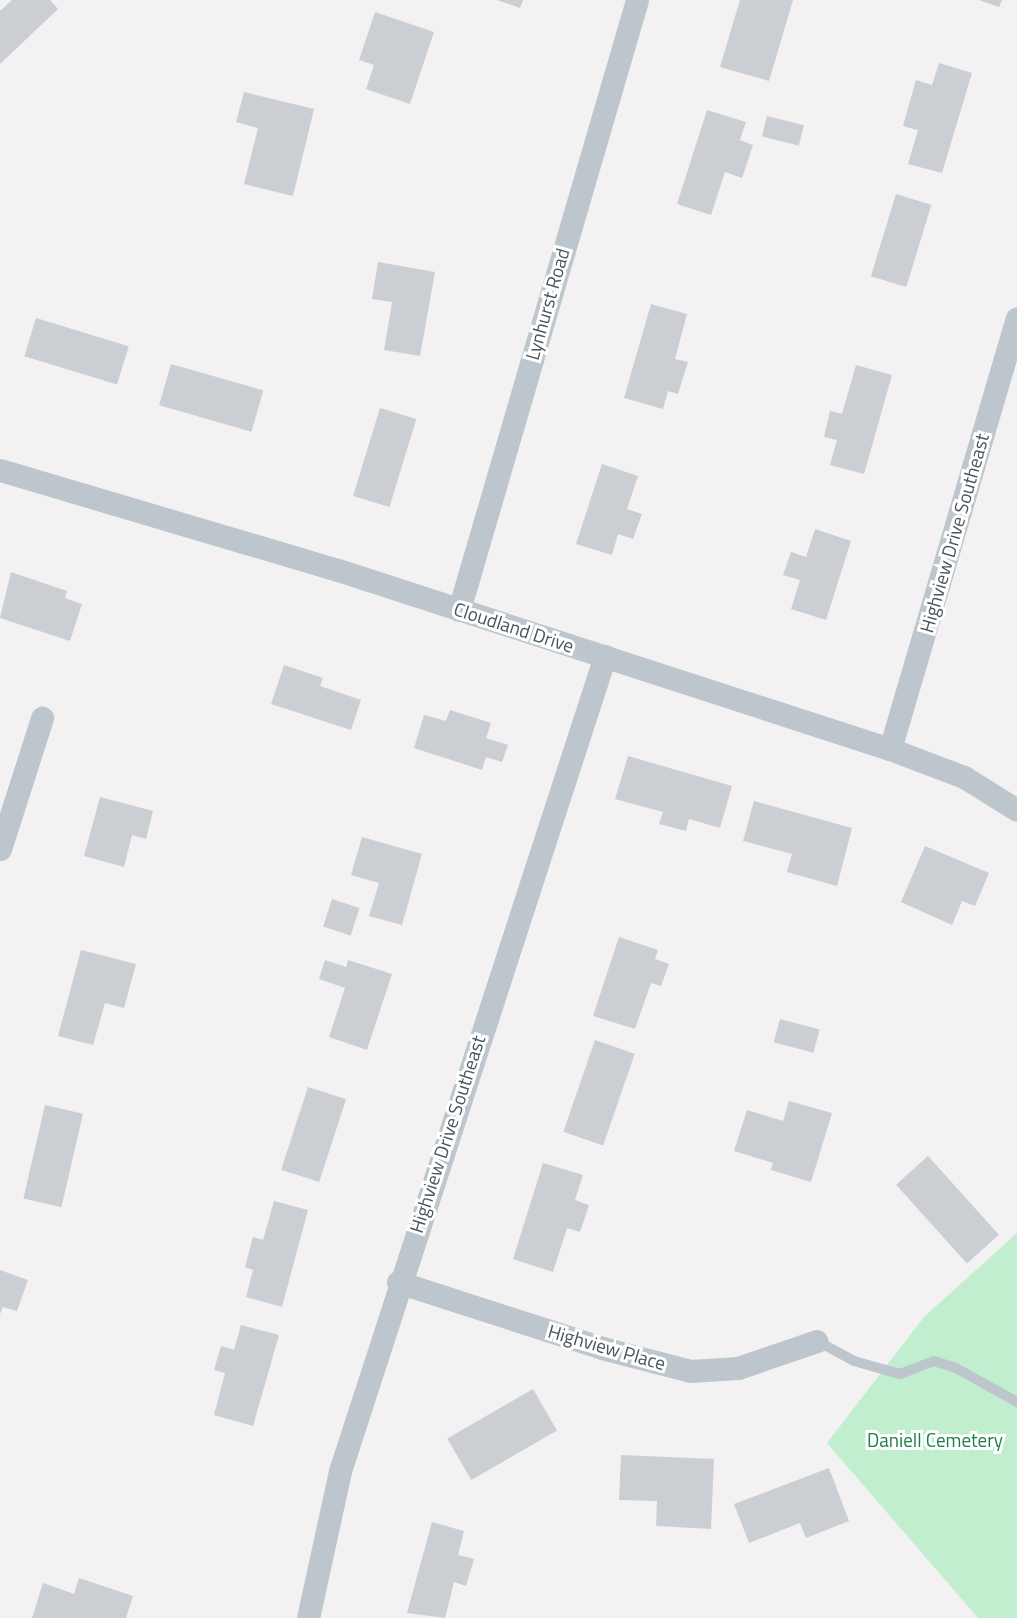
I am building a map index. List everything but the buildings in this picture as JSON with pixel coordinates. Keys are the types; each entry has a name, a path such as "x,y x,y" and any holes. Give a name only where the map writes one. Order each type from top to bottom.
{"street":[{"name":"Lynhurst Road","path":"459,610 637,0"},
{"name":"Highview Drive Southeast","path":"890,749 1017,318"},
{"name":"Cloudland Drive","path":"0,470 459,610 890,749 964,777 1017,810"},
{"name":"Highview Drive Southeast","path":"308,1618 340,1471 398,1282 604,656"},
{"path":"0,849 42,718"},
{"name":"Highview Place","path":"398,1282 602,1348 690,1371 738,1368 817,1341"}],"lane":[{"path":"817,1341 854,1361 900,1374 934,1361 956,1368 1017,1402"}],"green space":[{"name":"Daniell Cemetery","path":"1017,1233 1017,1618 978,1618 827,1443 924,1317"}]}
